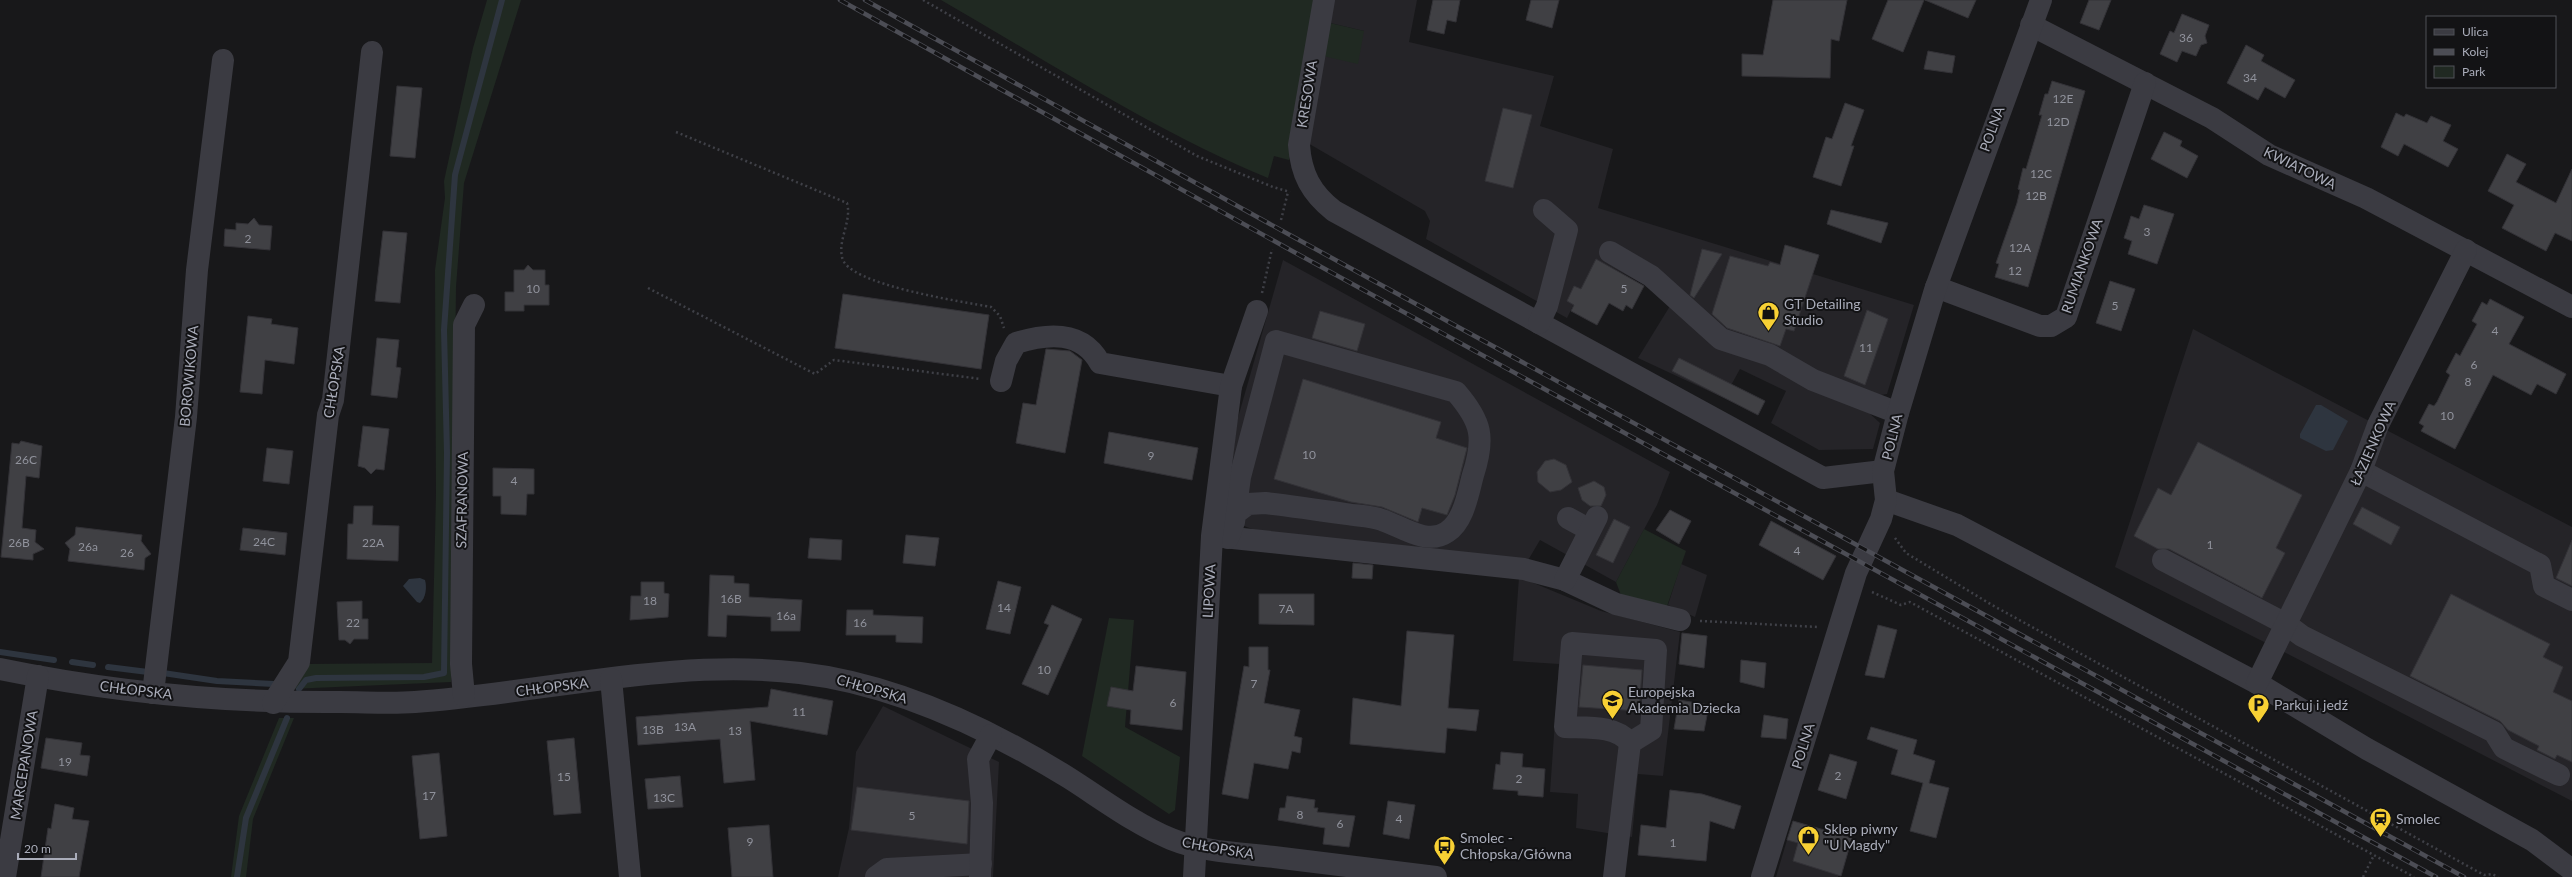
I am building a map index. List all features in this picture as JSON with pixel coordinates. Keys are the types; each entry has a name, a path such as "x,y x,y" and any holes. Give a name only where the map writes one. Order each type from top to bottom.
{"street":[{"name":"KRESOWA","path":"1324,0 1298,145 1300,165 1310,187 1321,200 1334,211 1823,478 1883,472"},
{"name":"POLNA","path":"1762,877 1856,573 1883,510 1883,472 1898,413 1936,287 2040,0"},
{"name":"KWIATOWA","path":"2031,25 2212,118 2269,155 2325,182 2366,198 2572,307"},
{"name":"CHŁOPSKA","path":"273,703 300,662 328,415 334,400 372,52"},
{"name":"BOROWIKOWA","path":"153,693 186,417 197,270 223,60"},
{"name":"RUMIANKOWA","path":"1936,287 2040,326 2051,326 2066,317 2145,83"},
{"path":"1539,323 1547,306 1567,230 1544,210"},
{"name":"ŁAZIENKOWA","path":"2257,683 2361,471 2378,425 2466,250"},
{"path":"1610,252 1651,276 1721,339 1770,355 1813,380 1898,413"},
{"name":"SZAFRANOWA","path":"464,696 460,664 464,325 474,305"},
{"name":"LIPOWA","path":"1194,877 1195,846 1231,386 1257,311"},
{"path":"1001,381 1006,361 1016,343 1034,338 1067,337 1085,343 1094,352 1100,363 1231,386"},
{"path":"1236,513 1240,477 1276,341 1456,392 1470,407 1477,424 1482,441 1480,453 1459,519 1446,533 1437,536 1423,536 1380,519 1265,503 1248,504 1236,513 1220,537 1524,569 1565,580 1616,604 1680,620"},
{"path":"2361,471 2540,565 2544,586 2572,600"},
{"path":"1883,510 1957,525 2257,683 2367,749 2532,840 2572,870"},
{"path":"1565,580 1594,523 1568,518"},
{"path":"2163,560 2283,630 2302,636 2494,732 2504,748 2559,775"},
{"path":"1614,877 1630,743 1624,736 1615,731 1565,727 1572,643 1656,650 1651,730 1630,743"},
{"name":"CHŁOPSKA","path":"0,669 153,693 273,703 413,702 663,672 756,669 801,673 889,692 923,704 991,735 1067,777 1122,812 1167,837 1195,846 1436,877"},
{"name":"MARCEPANOWA","path":"5,877 38,676"},
{"path":"611,679 630,877"},
{"path":"876,877 887,869 980,870 982,803 978,759 991,735"}],"path":[{"path":"923,0 1197,156 1288,192 1310,187"},
{"path":"676,132 847,203 850,211 841,256 844,264 864,277 888,285 991,307 1000,316 1005,332 1016,343"},
{"path":"1280,220 1288,192"},
{"path":"1257,311 1272,249"},
{"path":"648,288 814,374 834,360 965,378 1001,381"},
{"path":"1883,510 1906,553 1992,605 2484,875 2492,874 2498,877"},
{"path":"1867,591 1888,597 1901,605 1910,602 2414,877"},
{"path":"1680,620 1822,627"},
{"path":"2363,877 2374,855"}],"shaded area":[{"path":"1334,0 1417,0 1409,42 1554,76 1540,126 1613,149 1598,208 1914,305 1887,394 1874,396 1868,412 1880,423 1873,449 1819,450 1771,423 1786,391 1740,369 1724,398 1638,358 1670,306 1645,285 1596,259 1567,318 1426,239 1430,221 1425,211 1306,142 1323,56 1364,31 1330,23"},
{"path":"1283,260 1670,472 1657,505 1616,582 1540,540 1527,562 1255,530 1225,519 1237,421"},
{"path":"2193,329 2572,527 2572,801 2286,653 2115,567"},
{"path":"2316,405 2321,405 2348,421 2333,450 2326,451 2300,438 2300,434"},
{"path":"1681,564 1707,575 1695,617 1668,605"},
{"name":"Europejska Akademia Dziecka","path":"1519,577 1601,611 1680,632 1663,776 1638,774 1632,837 1576,828 1578,794 1550,792 1559,664 1513,661"},
{"path":"420,578 425,580 426,592 420,603 417,602 403,586 409,579"},
{"path":"883,706 999,762 993,877 838,877 849,828 856,752"},
{"path":"1828,831 1852,838 1838,877 1776,877 1787,840 1822,850"}],"green space":[{"path":"487,0 521,0 464,183 456,287 451,682 290,689 306,664 432,663 436,495 435,270 445,198 444,181 473,48"},
{"path":"941,0 1316,0 1289,160 1274,156 1268,178 1225,159 1142,117"},
{"path":"1330,23 1364,31 1358,64 1323,56"},
{"path":"1644,529 1686,551 1666,609 1621,595 1616,582"},
{"path":"1109,618 1134,620 1125,727 1180,757 1175,810 1169,814 1082,756"},
{"path":"279,718 294,718 253,819 246,877 231,877 239,816"}],"building":[{"path":"1433,0 1460,0 1456,22 1447,20 1444,34 1427,30"},
{"path":"1531,0 1559,0 1552,28 1526,20"},
{"path":"1773,0 1847,0 1839,41 1831,39 1830,78 1742,76 1742,54 1763,55"},
{"path":"1888,0 1924,0 1903,52 1872,39"},
{"path":"1925,0 1976,0 1968,18"},
{"path":"2089,0 2111,0 2099,30 2080,23"},
{"path":"2182,14 2209,25 2205,36 2207,43 2201,45 2196,56 2182,51 2177,62 2160,54 2170,31 2174,33"},
{"path":"2246,45 2264,55 2261,61 2295,80 2285,98 2265,87 2258,100 2227,83"},
{"path":"1928,51 1955,56 1952,73 1924,69"},
{"path":"2052,81 2085,91 2028,287 1995,277 1999,264 1996,263 2017,203 2020,190 2018,189 2023,168 2026,169 2042,115 2039,115 2045,94 2048,94"},
{"path":"397,86 422,88 415,158 390,156"},
{"path":"1845,103 1864,110 1851,146 1854,146 1841,186 1813,177 1826,137 1832,139"},
{"path":"1503,108 1532,115 1513,188 1485,181"},
{"path":"2396,113 2404,117 2406,114 2427,123 2431,116 2451,125 2443,141 2458,149 2448,167 2404,144 2398,156 2381,147"},
{"path":"2164,132 2182,141 2180,146 2198,156 2187,178 2151,159"},
{"path":"2507,154 2526,164 2516,182 2556,203 2572,169 2572,241 2555,233 2546,251 2502,228 2514,205 2488,191"},
{"path":"2144,205 2174,214 2157,264 2128,254 2132,241 2124,238 2131,216 2139,219"},
{"path":"1831,210 1888,223 1881,243 1827,224"},
{"path":"254,218 259,225 272,226 270,250 224,246 225,229 236,230 236,223 248,224"},
{"path":"383,231 407,233 400,303 375,301"},
{"path":"1785,245 1819,255 1794,331 1786,329 1780,346 1727,328 1712,314 1730,256 1768,266 1770,262 1780,265"},
{"path":"1702,249 1722,254 1694,298 1690,295"},
{"path":"1596,259 1644,286 1632,309 1626,305 1623,311 1609,303 1597,325 1571,311 1574,305 1567,301 1574,286 1581,289"},
{"path":"528,265 533,270 545,270 545,285 549,285 549,305 524,305 524,311 505,311 505,292 514,292 514,270 524,270"},
{"path":"2110,281 2135,289 2121,331 2096,323"},
{"path":"843,294 989,315 981,369 835,348"},
{"path":"2490,299 2524,317 2509,344 2566,374 2556,394 2537,384 2531,395 2493,375 2455,449 2421,431 2424,426 2419,423 2429,404 2434,406 2437,402 2450,375 2446,372 2456,353 2460,356 2477,324 2472,321 2482,302 2487,305"},
{"path":"1867,310 1888,319 1865,385 1844,376"},
{"path":"1320,311 1365,324 1357,351 1312,338"},
{"path":"248,316 272,319 271,324 298,328 294,364 265,360 262,394 240,392"},
{"path":"377,338 399,340 396,367 401,368 397,398 371,395"},
{"path":"1046,349 1070,351 1082,360 1065,453 1016,443 1023,403 1036,405"},
{"path":"1679,358 1765,401 1758,415 1672,371"},
{"path":"1303,379 1441,422 1436,438 1467,448 1455,495 1447,515 1422,508 1418,522 1382,507 1351,502 1274,479"},
{"path":"363,426 389,429 384,470 376,469 371,474 365,468 358,466"},
{"path":"1109,432 1198,448 1192,480 1104,463"},
{"path":"21,441 42,446 39,478 26,476 22,528 36,530 35,542 44,549 33,554 33,560 1,557 12,443 19,444"},
{"path":"2198,442 2302,495 2276,548 2285,553 2262,598 2169,549 2158,549 2134,536 2158,488 2171,495"},
{"path":"267,448 293,451 289,484 263,481"},
{"path":"1554,459 1566,465 1572,482 1561,490 1550,492 1538,482 1537,472 1545,461"},
{"path":"493,468 534,469 534,494 527,494 526,515 501,514 501,496 493,496"},
{"path":"1594,481 1604,487 1606,495 1601,506 1590,506 1582,500 1578,488"},
{"path":"354,506 373,506 372,525 399,526 398,561 347,559 348,524 353,524"},
{"path":"2362,507 2400,527 2391,545 2353,524"},
{"path":"1670,510 1691,521 1679,544 1656,530"},
{"path":"1614,519 1630,527 1613,563 1596,555"},
{"path":"1771,521 1836,556 1823,580 1759,545"},
{"path":"76,527 142,535 141,541 151,554 145,558 144,570 68,561 70,549 65,543 75,535"},
{"path":"243,528 287,533 285,555 240,550"},
{"path":"906,535 939,538 935,566 903,563"},
{"path":"810,538 842,540 841,560 808,558"},
{"path":"2572,540 2572,586 2556,578"},
{"path":"1353,563 1373,565 1372,579 1352,578"},
{"path":"710,575 734,576 734,583 749,584 749,597 802,600 800,631 771,631 771,617 727,615 726,637 708,636"},
{"path":"998,581 1021,587 1010,634 986,629"},
{"path":"641,582 664,582 664,593 669,594 668,617 630,620 631,596 641,596"},
{"path":"1259,594 1314,594 1314,625 1259,624"},
{"path":"2451,594 2550,644 2543,657 2563,667 2553,692 2572,701 2572,762 2557,755 2555,759 2537,750 2539,746 2508,730 2500,721 2410,676"},
{"path":"362,601 362,619 368,619 368,639 354,639 350,644 345,640 339,640 337,602"},
{"path":"1052,605 1082,619 1048,695 1022,684 1049,625 1044,623"},
{"path":"847,610 873,610 873,615 923,617 922,643 896,642 896,635 846,635"},
{"path":"1878,625 1897,630 1884,678 1865,675"},
{"path":"1407,631 1454,635 1448,708 1479,710 1476,731 1447,728 1445,753 1350,744 1353,698 1401,706"},
{"path":"1682,633 1707,636 1704,668 1679,664"},
{"path":"1249,647 1268,647 1268,670 1270,670 1264,703 1300,710 1294,736 1302,738 1300,753 1292,751 1288,769 1254,763 1248,799 1222,794 1244,666 1249,667"},
{"path":"1741,660 1766,663 1764,688 1740,682"},
{"path":"1583,665 1642,670 1639,711 1579,707"},
{"path":"1136,666 1186,672 1182,730 1130,724 1131,710 1107,706 1111,687 1133,691"},
{"path":"771,689 833,701 827,735 750,721 755,780 724,783 720,739 638,745 636,717 768,707"},
{"path":"1679,700 1709,705 1704,731 1674,729"},
{"path":"1764,715 1788,719 1786,739 1761,737"},
{"path":"1871,727 1917,740 1913,754 1935,761 1929,783 1949,788 1936,838 1910,831 1923,783 1891,774 1898,750 1867,739"},
{"path":"46,738 82,743 80,755 90,756 87,776 41,768"},
{"path":"574,738 581,813 554,815 547,741"},
{"path":"1501,752 1523,754 1522,767 1545,769 1543,797 1518,795 1518,791 1493,789 1496,764 1500,765"},
{"path":"439,753 447,836 420,839 412,756"},
{"path":"1830,754 1857,762 1846,799 1818,790"},
{"path":"680,776 683,807 648,809 645,779"},
{"path":"857,787 969,801 967,844 851,830"},
{"path":"1670,790 1702,794 1741,806 1734,829 1710,821 1706,861 1638,855 1641,825 1666,828"},
{"path":"1287,796 1315,800 1314,808 1318,808 1317,812 1355,816 1349,847 1323,844 1325,828 1278,820 1280,808 1285,808"},
{"path":"1388,801 1415,805 1409,839 1383,834"},
{"path":"55,804 74,808 72,819 89,821 79,877 41,877 48,828 51,829"},
{"path":"1793,821 1852,838 1841,876 1793,861 1798,843 1787,840"},
{"path":"769,825 773,877 732,877 728,828"}],"waterway":[{"path":"299,689 306,680 316,678 424,677 444,673 447,453 444,330 455,175 502,0"},
{"path":"0,652 54,660"},
{"path":"72,662 93,665"},
{"path":"108,667 148,672"},
{"path":"163,673 217,681 274,684"},
{"path":"237,877 246,818 287,718"}],"railway":[{"path":"840,0 1294,252 2436,877"},
{"path":"865,0 1299,240 2464,877"}],"place":[{"name":"GT Detailing Studio","path":"1768,332"},
{"name":"Europejska Akademia Dziecka","path":"1613,720"},
{"name":"Parkuj i jedź","path":"2258,724"},
{"name":"Smolec","path":"2380,838"},
{"name":"Sklep piwny \"U Magdy\"","path":"1808,856"},
{"name":"Smolec - Chłopska/Główna","path":"1444,866"}]}
